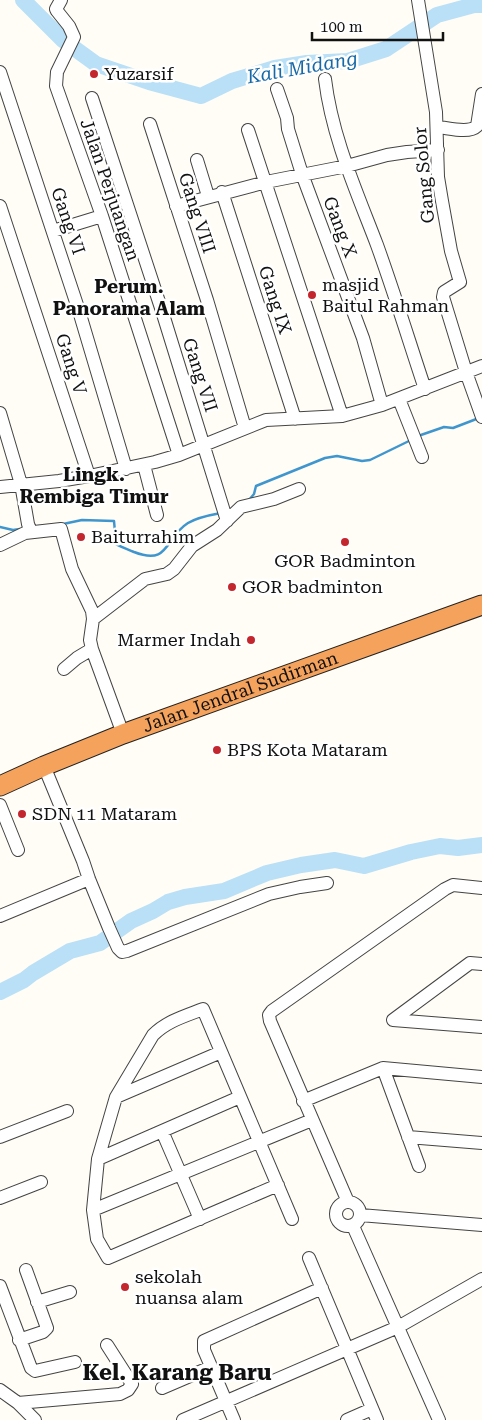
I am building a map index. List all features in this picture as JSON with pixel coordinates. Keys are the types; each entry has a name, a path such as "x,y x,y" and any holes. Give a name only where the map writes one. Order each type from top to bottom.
{"highway":[{"name":"Jalan Jendral Sudirman","path":"0,786 123,734 482,605"}],"street":[{"name":"Jalan Perjuangan","path":"61,0 56,11 71,30 74,37 57,72 56,86 102,216 179,455"},
{"name":"Gang Solor","path":"418,0 438,127 438,177 451,252 460,282 444,292 443,297 481,415"},
{"name":"Gang VI","path":"0,72 92,351 126,469"},
{"path":"326,78 334,124 347,166 377,246 425,388"},
{"name":"Gang X","path":"277,89 302,174 363,338 382,405"},
{"path":"438,127 469,130 478,126 482,94"},
{"name":"Gang VII","path":"92,98 226,515"},
{"name":"Gang VIII","path":"150,124 207,300 245,428"},
{"path":"248,130 342,416"},
{"path":"176,206 222,192 302,174 407,152 438,150"},
{"path":"197,160 208,196"},
{"name":"Gang IX","path":"222,192 295,419"},
{"name":"Gang V","path":"0,206 89,476"},
{"path":"53,231 102,216"},
{"path":"0,487 59,481 144,465 179,455 274,418 295,419 342,416 382,405 482,366"},
{"path":"399,398 422,456"},
{"path":"1,420 21,484 29,529"},
{"path":"144,465 157,515"},
{"path":"93,620 145,579 167,574 174,569 192,546 217,530 226,515 241,507 274,500 299,490"},
{"path":"0,545 29,529 61,529 72,569 92,611 93,620 90,636 92,649 123,734"},
{"path":"64,669 92,649"},
{"path":"44,766 111,933 122,952 269,894 327,883"},
{"path":"0,805 18,850"},
{"path":"0,916 89,879"},
{"path":"348,1202 339,1207 336,1218 344,1226 353,1226 358,1221 360,1215 357,1206 348,1202 269,1015 445,888 453,885 482,888"},
{"path":"482,964 470,963 393,1020 482,1028"},
{"path":"278,1185 108,1258 97,1239 93,1210 98,1159 104,1135 116,1096 153,1035 167,1023 203,1009 278,1185 292,1219"},
{"path":"116,1096 221,1052"},
{"path":"304,1101 382,1068 482,1077"},
{"path":"382,1068 419,1166"},
{"path":"98,1159 240,1097"},
{"path":"0,1137 67,1111"},
{"path":"93,1210 312,1120"},
{"path":"162,1131 200,1219"},
{"path":"408,1137 482,1143"},
{"path":"0,1198 41,1182"},
{"path":"360,1215 482,1225"},
{"path":"353,1226 439,1420"},
{"path":"309,1258 374,1414 347,1420"},
{"path":"19,1340 43,1332 47,1328 26,1270"},
{"path":"183,1420 398,1327 482,1279"},
{"path":"0,1286 30,1365 36,1371 75,1362"},
{"path":"234,1420 203,1346 204,1341 322,1288"},
{"path":"37,1302 70,1292"},
{"path":"18,1403 120,1394 128,1390 132,1384 107,1345"},
{"path":"162,1388 211,1367"},
{"path":"0,1390 18,1403 27,1418"}],"waterway":[{"name":"Kali Midang","path":"23,0 63,40 96,64 149,82 201,96 232,81 275,68 307,63 348,61 386,49 437,15 474,5 482,5"},
{"path":"418,436 444,427 453,428 479,418"},
{"path":"249,500 254,494 256,486 325,458 337,456 362,461 370,460 411,440"},
{"path":"63,524 82,520 114,521 115,532 110,540 134,552 154,555 161,553 180,529 188,523 221,513"},
{"path":"0,527 13,530 20,529"},
{"path":"0,992 24,980 70,951 100,943 131,921 168,902 185,897 224,891 267,873 301,865 335,860 364,866 411,852 440,846 458,848 482,845"}],"place":[{"name":"Yuzarsif","path":"94,74"},
{"name":"masjid Baitul Rahman","path":"312,295"},
{"name":"Baiturrahim","path":"81,537"},
{"name":"GOR Badminton","path":"345,542"},
{"name":"GOR badminton","path":"232,587"},
{"name":"Marmer Indah","path":"251,640"},
{"name":"BPS Kota Mataram","path":"217,750"},
{"name":"SDN 11 Mataram","path":"22,814"},
{"name":"sekolah nuansa alam","path":"125,1287"}],"district":[{"name":"Perum. Panorama Alam","path":"129,297"},
{"name":"Lingk. Rembiga Timur","path":"94,485"},
{"name":"Kel. Karang Baru","path":"177,1372"}]}
